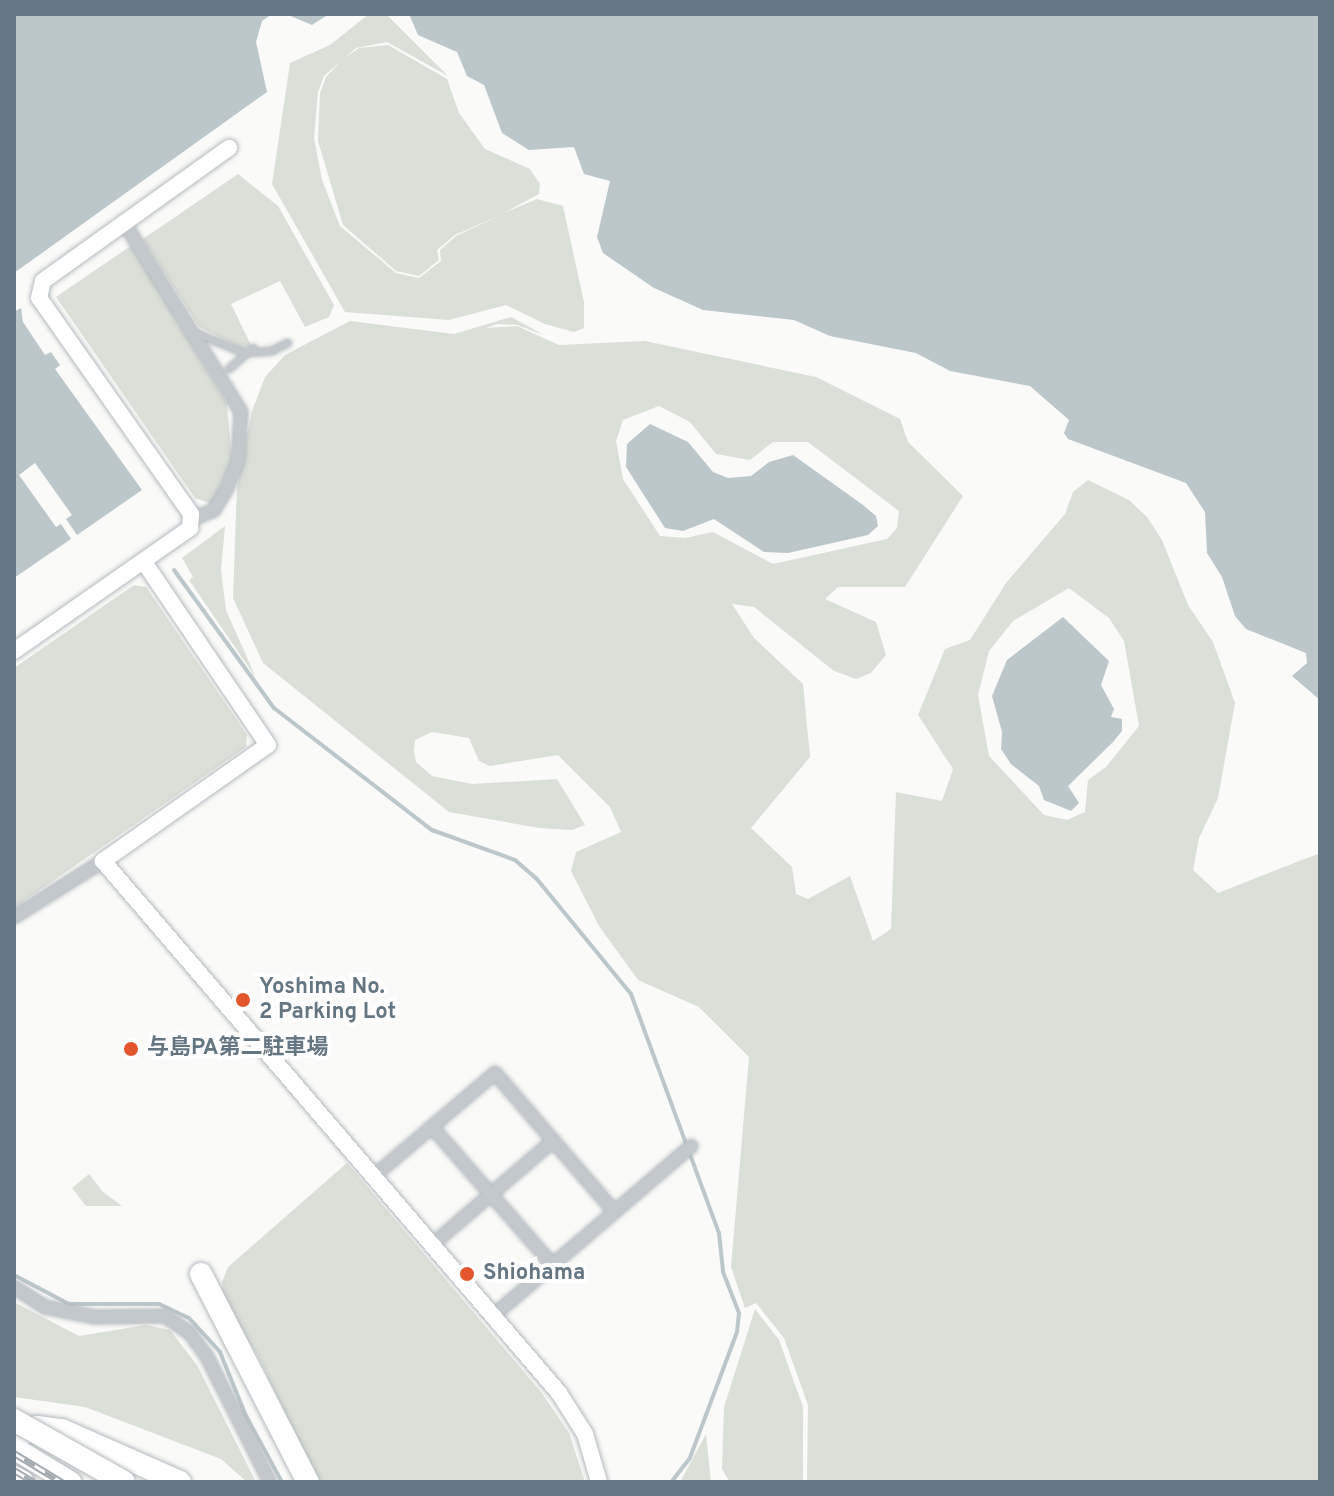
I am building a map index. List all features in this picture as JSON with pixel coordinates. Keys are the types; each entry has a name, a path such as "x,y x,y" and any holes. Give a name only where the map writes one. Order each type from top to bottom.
{"highway":[{"path":"201,1274 308,1482"},
{"path":"14,1420 124,1482"},
{"path":"14,1438 37,1427 62,1430 180,1482"},
{"path":"14,1448 70,1482"},
{"path":"14,1477 23,1482"}],"street":[{"path":"14,651 190,528 190,520 39,298 43,281 229,148"},
{"path":"125,224 241,412 238,461 226,490 214,510 190,520"},
{"path":"14,917 103,861 268,745 144,562"},
{"path":"103,861 569,1406 591,1448 599,1482"},
{"path":"373,1177 495,1073 613,1210"},
{"path":"432,1127 552,1264"},
{"path":"432,1245 553,1141"},
{"path":"493,1316 688,1148"},
{"path":"14,1287 45,1307 95,1317 165,1316 189,1332 206,1355 270,1482"}],"lane":[{"path":"193,331 250,350 288,343"},
{"path":"229,369 250,350"}],"shaded area":[{"path":"14,14 272,14 262,21 256,42 267,92 14,273"},
{"path":"286,14 329,14 312,25"},
{"path":"369,14 388,16 448,76 387,42 356,48 345,58 359,48 388,45 447,79 459,113 485,149 530,169 540,184 539,194 504,213 537,199 563,206 584,302 584,328 574,332 545,324 506,305 449,320 345,312 272,184 290,63 330,45","holes":["341,61 326,77 320,93 318,141 343,225 396,271 419,276 439,260 437,250 455,235 503,214 456,236 440,250 441,261 419,278 396,273 340,226 322,180 314,138 318,92 324,76"]},
{"path":"409,14 1320,14 1320,700 1292,676 1307,663 1306,653 1246,629 1235,616 1222,577 1207,553 1205,512 1186,483 1068,439 1064,433 1069,420 1030,386 950,371 916,353 830,336 794,320 703,310 654,288 603,253 597,237 610,181 584,174 574,147 529,150 502,133 484,85 467,76 457,52 418,35"},
{"path":"238,174 278,206 334,305 329,317 305,327 280,281 231,304 251,345 243,349 199,327 143,239"},
{"path":"132,245 227,404 232,461 212,504 195,498 56,297"},
{"path":"21,308 23,322 45,355 51,352 60,365 55,369 142,490 77,535 66,519 72,515 35,463 19,475 56,527 61,524 71,539 14,578 14,312"},
{"path":"511,317 544,335 517,325 497,324 486,328 517,326 559,345 645,341 816,377 900,419 908,442 963,496 905,587 838,587 825,599 876,622 886,655 871,673 856,679 834,671 754,607 732,604 754,638 803,684 810,757 751,828 792,867 796,894 808,899 850,876 873,941 891,929 896,792 942,801 953,769 918,715 945,649 970,640 1006,583 1065,514 1073,492 1088,480 1129,500 1147,517 1162,540 1188,605 1213,642 1235,703 1218,798 1199,838 1193,870 1218,893 1320,853 1320,1482 807,1482 808,1405 784,1338 756,1303 745,1308 731,1267 749,1057 699,1007 638,980 599,926 571,871 576,852 621,832 610,807 558,755 490,766 479,761 469,738 432,732 415,740 414,751 416,762 432,776 472,784 557,779 585,825 572,830 539,828 449,812 263,663 233,598 237,487 252,411 265,377 285,355 350,321 454,334","holes":["659,406 690,422 716,454 750,460 773,442 808,442 899,511 897,528 887,539 773,564 713,532 685,538 660,536 623,479 616,441 623,420","1069,588 1109,618 1124,641 1139,726 1106,767 1088,780 1085,812 1067,820 1044,815 989,756 978,695 989,651 1013,621"]},
{"path":"650,424 688,442 713,472 728,478 751,476 769,462 793,455 863,505 876,516 878,526 868,535 788,553 764,552 714,519 683,531 665,528 626,467 627,444"},
{"path":"225,526 221,570 226,610 256,678 189,580 193,577 182,558"},
{"path":"134,585 146,587 247,735 246,747 14,908 14,668"},
{"path":"1063,617 1109,661 1101,685 1114,709 1111,717 1122,719 1122,731 1068,786 1079,803 1071,811 1044,800 1039,786 1011,764 1001,749 1002,732 992,696 1007,660"},
{"path":"347,1163 541,1392 569,1433 585,1482 318,1482 259,1358 224,1299 222,1282 228,1267"},
{"path":"89,1174 103,1192 122,1206 86,1206 72,1188"},
{"path":"14,1302 79,1336 146,1325 170,1330 197,1365 256,1482 247,1482 221,1459 85,1407 14,1397"},
{"path":"755,1309 779,1340 803,1407 803,1482 729,1481 722,1469 724,1407"},
{"path":"706,1434 711,1482 680,1482"}],"waterway":[{"path":"174,570 274,708 432,830 515,860 536,878 631,994 719,1233 723,1272 739,1313 737,1332 690,1458 671,1482"},
{"path":"14,1275 69,1304 159,1304 189,1318 220,1352 246,1416 282,1482"}],"railway":[{"path":"14,1453 62,1482"},
{"path":"14,1470 34,1482"}],"place":[{"name":"Yoshima No. 2 Parking Lot","path":"243,1000"},
{"name":"与島PA第二駐車場","path":"131,1049"},
{"name":"Shiohama","path":"467,1274"}]}
